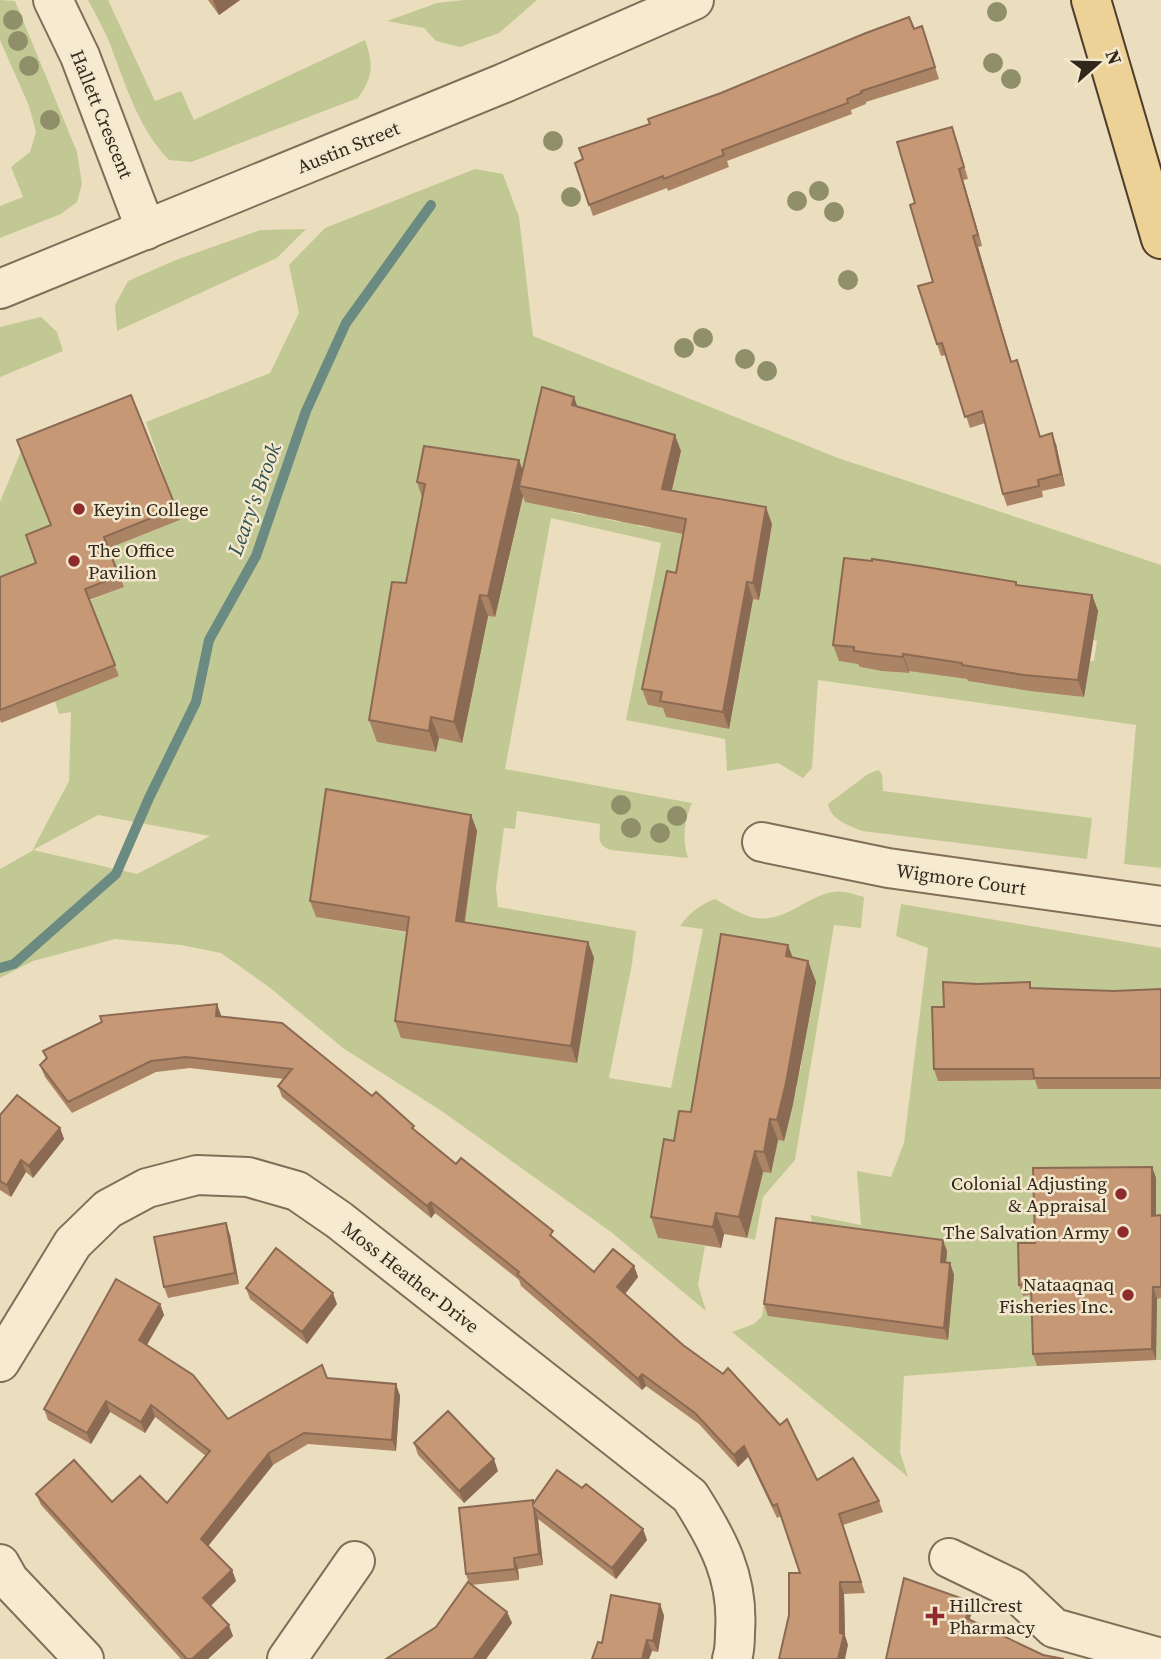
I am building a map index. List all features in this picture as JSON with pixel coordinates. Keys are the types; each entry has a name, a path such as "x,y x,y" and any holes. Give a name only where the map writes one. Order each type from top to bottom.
{"main road":[{"path":"1071,0 1098,11 1161,239"}],"street":[{"name":"Hallett Crescent","path":"53,0 89,79 146,230"},
{"name":"Austin Street","path":"0,289 504,83 694,0"},
{"name":"Wigmore Court","path":"762,842 888,869 1161,906"},
{"name":"Moss Heather Drive","path":"0,1362 73,1243 107,1209 147,1188 197,1175 248,1177 297,1191 339,1220 690,1496 715,1536 730,1572 736,1614 732,1659"},
{"path":"949,1558 1013,1589 1054,1628 1161,1658"},
{"path":"287,1659 355,1561"},
{"path":"0,1564 9,1580 84,1659"}],"green space":[{"path":"0,0 15,1 77,152 82,184 77,202 61,214 0,238 0,206 23,197 11,167 30,152 36,132 29,106 0,40"},
{"path":"88,0 108,0 155,101 181,91 194,120 365,40 371,64 367,84 358,98 191,162 169,160 140,119 108,39"},
{"path":"464,0 537,0 499,33 460,47 436,41 424,28 387,21 437,3"},
{"path":"475,169 503,174 519,217 533,336 838,458 1161,565 1161,868 1124,864 1136,725 818,680 812,768 803,778 778,763 727,771 725,739 626,720 661,543 551,518 505,769 692,803 685,830 688,858 611,850 601,843 600,824 517,811 515,829 504,828 496,888 498,907 636,931 609,1078 671,1088 703,929 680,926 696,909 715,899 745,915 766,918 786,913 832,892 864,897 861,928 834,925 795,1160 763,1197 755,1240 747,1238 751,1219 726,1215 728,1202 754,1206 759,1185 744,1182 747,1169 771,1173 775,1155 758,1151 761,1136 784,1141 789,1117 767,1112 770,1099 793,1104 797,1086 774,1080 776,1067 800,1071 803,1051 780,1046 782,1032 805,1037 809,1017 787,1012 789,997 811,1002 816,982 793,977 796,966 729,955 698,1133 687,1132 682,1162 672,1161 658,1238 705,1246 698,1285 706,1311 611,1232 443,1112 343,1048 269,987 221,953 181,945 115,939 33,961 0,978 0,869 32,851 69,781 71,712 59,714 55,701 119,676 89,601 123,587 108,548 180,520 146,422 270,373 299,313 289,265 325,228","holes":["549,404 579,414 578,421 681,452 665,516 655,514 652,528 638,526 641,511 623,507 620,522 605,519 608,504 589,499 585,515 570,512 574,493 558,488 560,478 554,477 550,493 538,491 541,474 532,471","432,467 496,476 494,488 515,493 512,510 491,506 489,513 497,515 495,524 515,528 511,545 488,540 485,555 509,560 504,580 482,576 479,595 499,598 495,617 476,614 474,624 463,622 462,628 484,633 481,649 459,645 457,659 478,663 475,682 452,679 449,694 470,698 468,714 445,710 442,722 465,727 462,742 439,738 436,752 377,741 400,603 413,604 433,505 425,503","711,513 772,524 759,599 753,599 729,729 666,717 668,709 648,705 651,690 670,693 674,675 655,670 658,656 676,658 679,642 661,638 664,624 684,627 687,609 670,605 673,588 692,592 694,582 700,583 701,576 685,571 688,558 702,560 706,540 690,536 693,522 709,526","851,575 895,578 896,581 913,584 913,580 925,582 925,586 974,596 975,591 991,594 991,598 1007,600 1008,596 1021,598 1022,602 1097,612 1093,640 1097,641 1094,661 1090,661 1083,697 1041,689 1040,692 1018,687 1017,689 985,681 984,684 909,670 908,673 896,672 896,669 878,666 877,670 860,667 860,663 839,661","332,805 477,831 462,937 594,958 577,1062 401,1037 415,934 316,917","98,815 210,836 137,874 33,850"]},
{"path":"306,229 277,258 117,331 115,305 128,281 176,260 260,230"},
{"path":"41,317 57,332 63,351 0,377 0,327"},
{"path":"21,451 55,536 40,574 0,590 0,502"},
{"path":"878,770 882,774 883,791 1092,818 1087,859 862,831 836,818 828,804 868,774"},
{"path":"901,904 1161,948 1161,1227 1039,1254 1023,1296 1035,1295 1037,1366 904,1376 900,1452 908,1477 732,1332 754,1324 762,1316 772,1251 945,1274 813,1232 811,1215 861,1225 857,1171 891,1177 904,1143 928,948 896,936"},
{"path":"1161,1298 1161,1360 1156,1360 1157,1299"}],"building":[{"path":"909,17 914,29 922,26 935,67 861,91 862,93 847,99 848,103 722,150 724,155 589,205 575,163 583,159 579,148 650,124 648,119 721,93"},
{"path":"952,127 964,167 959,169 978,235 973,236 1011,362 1017,360 1040,437 1052,433 1061,474 1038,480 1039,486 1003,494 982,411 965,417 942,343 937,344 918,286 933,282 910,205 915,203 897,142"},
{"path":"542,387 574,397 572,405 675,435 662,489 766,507 753,583 747,582 723,712 660,701 662,692 642,689 667,571 676,573 686,519 519,486"},
{"name":"The Office Pavilion","path":"131,395 176,508 104,537 119,576 85,589 115,665 0,710 0,577 36,563 26,535 51,525 17,440"},
{"path":"424,446 519,460 488,596 480,595 454,722 431,717 429,731 369,720 392,582 406,583 425,484 417,482"},
{"path":"844,558 920,566 1016,582 1016,585 1092,595 1078,680 1024,675 903,654 903,657 854,651 854,647 833,645"},
{"path":"326,789 471,815 456,921 588,942 571,1046 395,1021 409,917 310,901"},
{"path":"721,934 788,945 786,956 808,961 777,1120 770,1119 764,1152 755,1151 739,1217 716,1213 713,1227 651,1217 664,1139 674,1141 679,1111 691,1112"},
{"path":"943,982 1030,982 1030,988 1114,991 1161,989 1161,1078 1034,1078 1033,1069 934,1069 932,1007 944,1007"},
{"path":"217,1004 216,1016 282,1023 372,1096 376,1092 414,1126 412,1128 456,1164 461,1158 553,1231 550,1235 594,1272 613,1249 634,1266 617,1287 683,1345 723,1374 728,1368 780,1425 787,1419 817,1480 853,1458 879,1501 839,1514 861,1582 840,1582 840,1633 844,1634 838,1659 779,1659 789,1615 789,1573 800,1573 777,1504 773,1506 744,1446 734,1455 695,1413 642,1374 638,1379 517,1274 519,1272 431,1202 427,1206 278,1086 292,1069 186,1057 151,1061 68,1102 40,1065 47,1058 43,1051 102,1022 100,1016"},
{"path":"17,1095 60,1128 29,1166 21,1160 7,1185 0,1181 0,1115"},
{"path":"1152,1167 1152,1216 1161,1215 1161,1287 1153,1287 1152,1349 1033,1354 1031,1283 1019,1285 1018,1243 1035,1243 1033,1168"},
{"path":"776,1218 943,1240 941,1262 950,1263 944,1328 764,1304"},
{"path":"226,1223 235,1273 164,1287 154,1237"},
{"path":"276,1248 333,1293 302,1332 246,1288"},
{"path":"116,1279 160,1304 139,1340 193,1375 228,1419 322,1365 327,1378 396,1384 392,1440 304,1433 269,1453 201,1539 232,1570 203,1598 229,1625 192,1659 187,1659 36,1494 74,1460 112,1502 140,1476 167,1503 210,1451 151,1405 141,1422 106,1401 87,1433 44,1409"},
{"path":"448,1411 494,1459 459,1491 414,1443"},
{"path":"557,1470 582,1488 586,1484 643,1529 612,1568 534,1508 539,1554 514,1558 515,1569 466,1574 459,1508 533,1500 533,1504"},
{"name":"Hillcrest Pharmacy","path":"904,1578 972,1602 966,1618 1043,1655 1064,1659 886,1659"},
{"path":"468,1582 507,1612 473,1659 386,1659 436,1627"},
{"path":"611,1595 660,1604 653,1641 647,1640 642,1659 592,1659 598,1642 602,1643"}],"waterway":[{"name":"Leary's Brook","path":"0,968 14,964 116,874 149,798 196,702 209,640 256,556 306,411 346,323 431,205"}],"place":[{"name":"Keyin College","path":"79,509"},
{"name":"The Office Pavilion","path":"74,561"},
{"name":"Colonial Adjusting & Appraisal","path":"1121,1194"},
{"name":"The Salvation Army","path":"1123,1232"},
{"name":"Nataaqnaq Fisheries Inc.","path":"1128,1295"},
{"name":"Hillcrest Pharmacy","path":"935,1616"}]}
